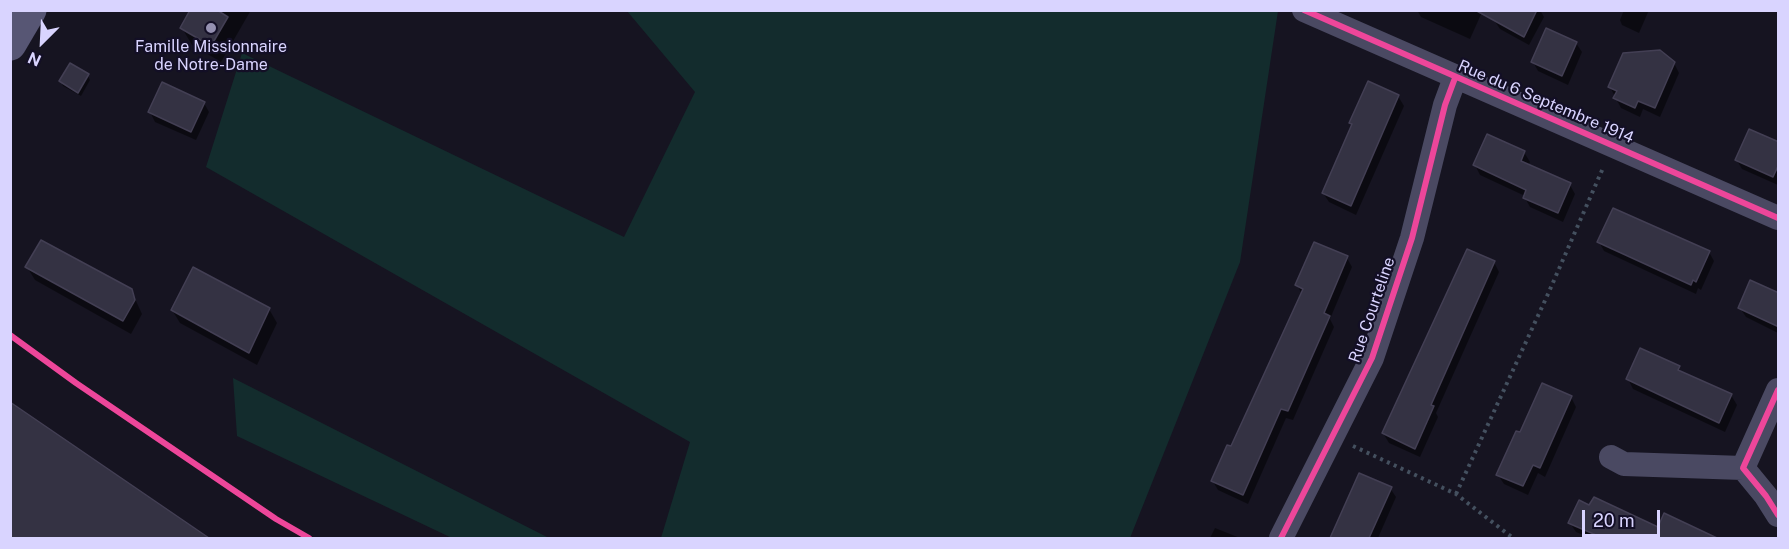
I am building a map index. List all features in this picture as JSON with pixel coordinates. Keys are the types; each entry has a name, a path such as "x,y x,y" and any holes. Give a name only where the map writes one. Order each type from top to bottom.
{"main road":[{"path":"10,44 30,10"}],"street":[{"name":"Rue du 6 Septembre 1914","path":"1304,10 1779,218"},
{"name":"Rue Courteline","path":"1281,538 1372,358 1412,238 1445,105 1455,78"},
{"path":"1743,468 1779,390"},
{"path":"1611,457 1624,464 1743,468 1779,515"}],"path":[{"path":"1456,494 1613,146"},
{"path":"1334,436 1456,494 1513,538"}],"green space":[{"path":"627,11 1278,11 1240,262 1130,538 661,538 690,442 206,167 242,53 624,237 695,92"},
{"path":"233,378 549,538 452,538 237,436"}],"building":[{"name":"Famille Missionnaire de Notre-Dame","path":"190,10 217,10 228,17 211,46 180,28"},
{"path":"1475,10 1537,10 1524,37"},
{"path":"1546,28 1577,42 1562,76 1531,62"},
{"path":"1660,50 1675,62 1655,108 1638,101 1635,108 1613,98 1617,91 1608,87 1623,53"},
{"path":"70,63 89,74 78,93 59,81"},
{"path":"1368,81 1399,95 1351,206 1322,193"},
{"path":"162,82 205,102 191,132 148,112"},
{"path":"1749,129 1779,142 1779,164 1773,177 1735,160"},
{"path":"1487,134 1525,151 1521,161 1571,183 1558,213 1523,198 1526,190 1473,165"},
{"path":"1613,208 1710,251 1696,282 1693,280 1691,285 1597,242"},
{"path":"41,240 132,289 135,300 123,321 25,267"},
{"path":"1314,242 1348,256 1324,313 1330,316 1288,411 1281,409 1243,495 1211,481 1227,445 1231,446 1303,289 1295,285"},
{"path":"1467,249 1495,261 1431,405 1434,406 1415,449 1382,433"},
{"path":"193,267 270,308 249,353 171,310"},
{"path":"1750,280 1779,293 1779,327 1738,308"},
{"path":"1640,348 1680,366 1678,370 1732,394 1719,423 1626,379"},
{"path":"1542,383 1572,396 1540,468 1533,465 1523,486 1496,475 1516,431 1520,432"},
{"path":"10,402 209,538 10,538"},
{"path":"1359,473 1392,487 1369,538 1330,538"},
{"path":"1594,497 1658,527 1664,513 1717,538 1603,538 1568,523 1579,500 1589,505"}],"cycle path":[{"path":"1304,10 1778,218"},
{"path":"1281,538 1372,358 1412,238 1445,105 1455,78"},
{"path":"10,335 76,383 276,519 309,538"},
{"path":"1778,390 1743,468 1778,515"}],"place":[{"name":"Famille Missionnaire de Notre-Dame","path":"211,28"}]}
